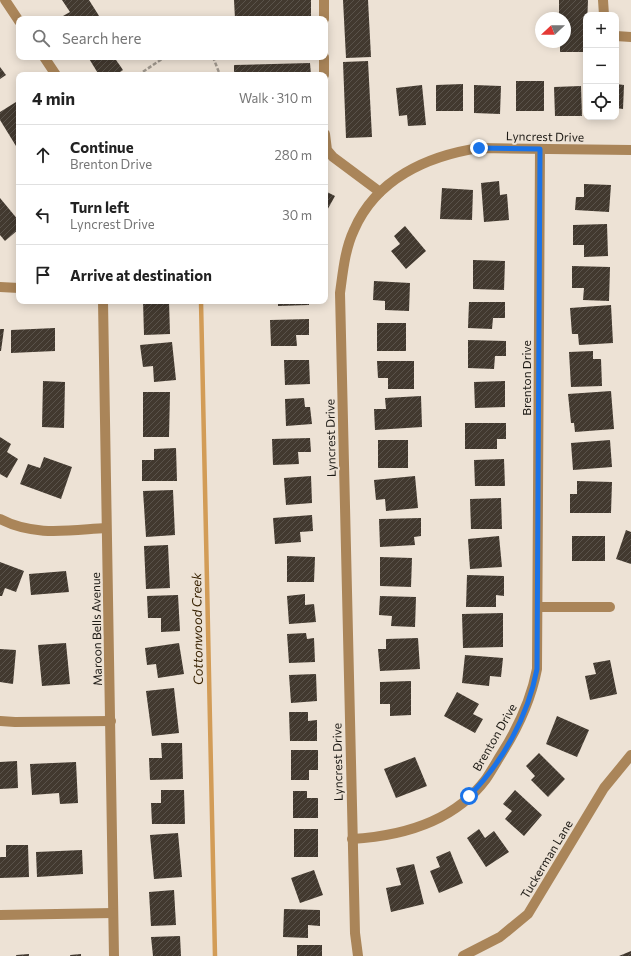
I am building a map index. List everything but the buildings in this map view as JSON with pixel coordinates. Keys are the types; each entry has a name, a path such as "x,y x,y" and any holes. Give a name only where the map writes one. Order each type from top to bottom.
{"street":[{"path":"5,0 16,16"},
{"path":"324,0 324,16"},
{"path":"603,0 604,12"},
{"path":"619,36 631,37"},
{"path":"46,60 54,72"},
{"path":"324,60 324,72"},
{"name":"Lyncrest Drive","path":"358,956 355,933 352,839 340,292 344,262 353,230 362,215 380,192 405,172 431,159 455,151 479,148 631,150"},
{"name":"Brenton Drive","path":"352,839 379,838 410,831 430,823 451,811 486,779 516,731 533,691 537,669 538,607 540,149"},
{"path":"328,150 332,157 380,192"},
{"path":"0,287 16,288"},
{"name":"Maroon Bells Avenue","path":"103,304 114,956"},
{"path":"0,519 26,529 47,532 106,528"},
{"path":"538,607 610,608"},
{"path":"0,721 111,721"},
{"name":"Tuckerman Lane","path":"464,956 500,937 528,914 604,788 631,755"},
{"path":"0,915 113,913"}],"path":[{"path":"142,72 160,60"},
{"path":"214,60 219,72"}],"waterway":[{"name":"Cottonwood Creek","path":"201,304 215,956"}],"route":[{"path":"469,796 486,779 516,731 533,691 537,669 538,607 540,149 479,148"}]}
